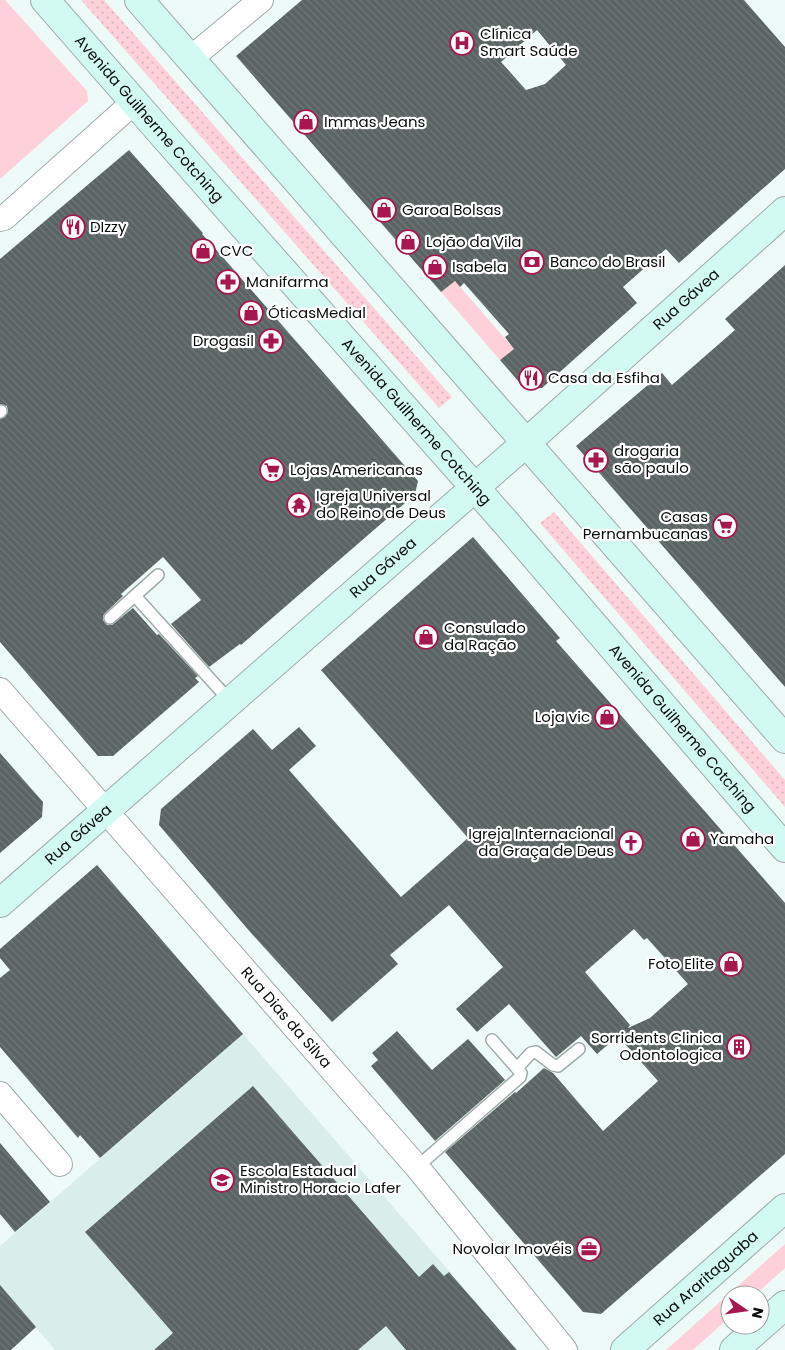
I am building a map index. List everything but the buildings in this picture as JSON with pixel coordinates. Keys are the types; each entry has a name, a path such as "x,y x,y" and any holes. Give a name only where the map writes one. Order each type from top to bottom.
{"main road":[{"name":"Avenida Guilherme Cotching","path":"45,0 474,487 785,848"},
{"path":"140,0 785,739"},
{"name":"Rua Gávea","path":"0,903 526,442 785,211"},
{"name":"Rua Araritaguaba","path":"625,1350 785,1208"},
{"path":"734,1350 785,1305"}],"street":[{"path":"190,58 261,0"},
{"path":"0,219 4,218 134,102"},
{"name":"Rua Dias da Silva","path":"0,690 417,1167 565,1350"},
{"path":"0,1094 60,1164"}],"lane":[{"path":"110,618 158,575"},
{"path":"135,596 230,701"},
{"path":"417,1167 520,1077 521,1073 492,1040"},
{"path":"517,1068 531,1053 536,1052 553,1065 558,1066 579,1049"}],"shaded area":[{"path":"0,0 5,0 87,91 88,101 0,179"},
{"path":"81,0 104,0 452,397 439,408"},
{"path":"455,281 514,349 500,360 441,292"},
{"path":"554,512 785,780 785,807 540,523"},
{"name":"Escola Estadual Ministro Horacio Lafer","path":"243,1034 482,1309 436,1350 55,1350 0,1285 0,1246"},
{"path":"785,1244 785,1268 766,1285 739,1285"},
{"path":"720,1302 720,1326 693,1350 666,1350"}],"place":[{"name":"Clínica Smart Saúde","path":"462,43"},
{"name":"Immas Jeans","path":"306,122"},
{"name":"Garoa Bolsas","path":"384,210"},
{"name":"DIzzy","path":"73,227"},
{"name":"Lojão da Vila","path":"408,242"},
{"name":"CVC","path":"203,251"},
{"name":"Banco do Brasil","path":"532,262"},
{"name":"Isabela","path":"435,267"},
{"name":"Manifarma","path":"228,282"},
{"name":"ÓticasMedial","path":"251,313"},
{"name":"Drogasil","path":"271,341"},
{"name":"Casa da Esfiha","path":"531,378"},
{"name":"drogaria são paulo","path":"596,460"},
{"name":"Lojas Americanas","path":"272,470"},
{"name":"Igreja Universal do Reino de Deus","path":"299,505"},
{"name":"Casas Pernambucanas","path":"725,526"},
{"name":"Consulado da Ração","path":"426,637"},
{"name":"Loja vic","path":"607,717"},
{"name":"Yamaha","path":"693,839"},
{"name":"Igreja Internacional da Graça de Deus","path":"631,843"},
{"name":"Foto Elite","path":"731,964"},
{"name":"Sorridents Clinica Odontologica","path":"739,1047"},
{"name":"Escola Estadual Ministro Horacio Lafer","path":"222,1180"},
{"name":"Novolar Imovéis","path":"589,1249"}]}
